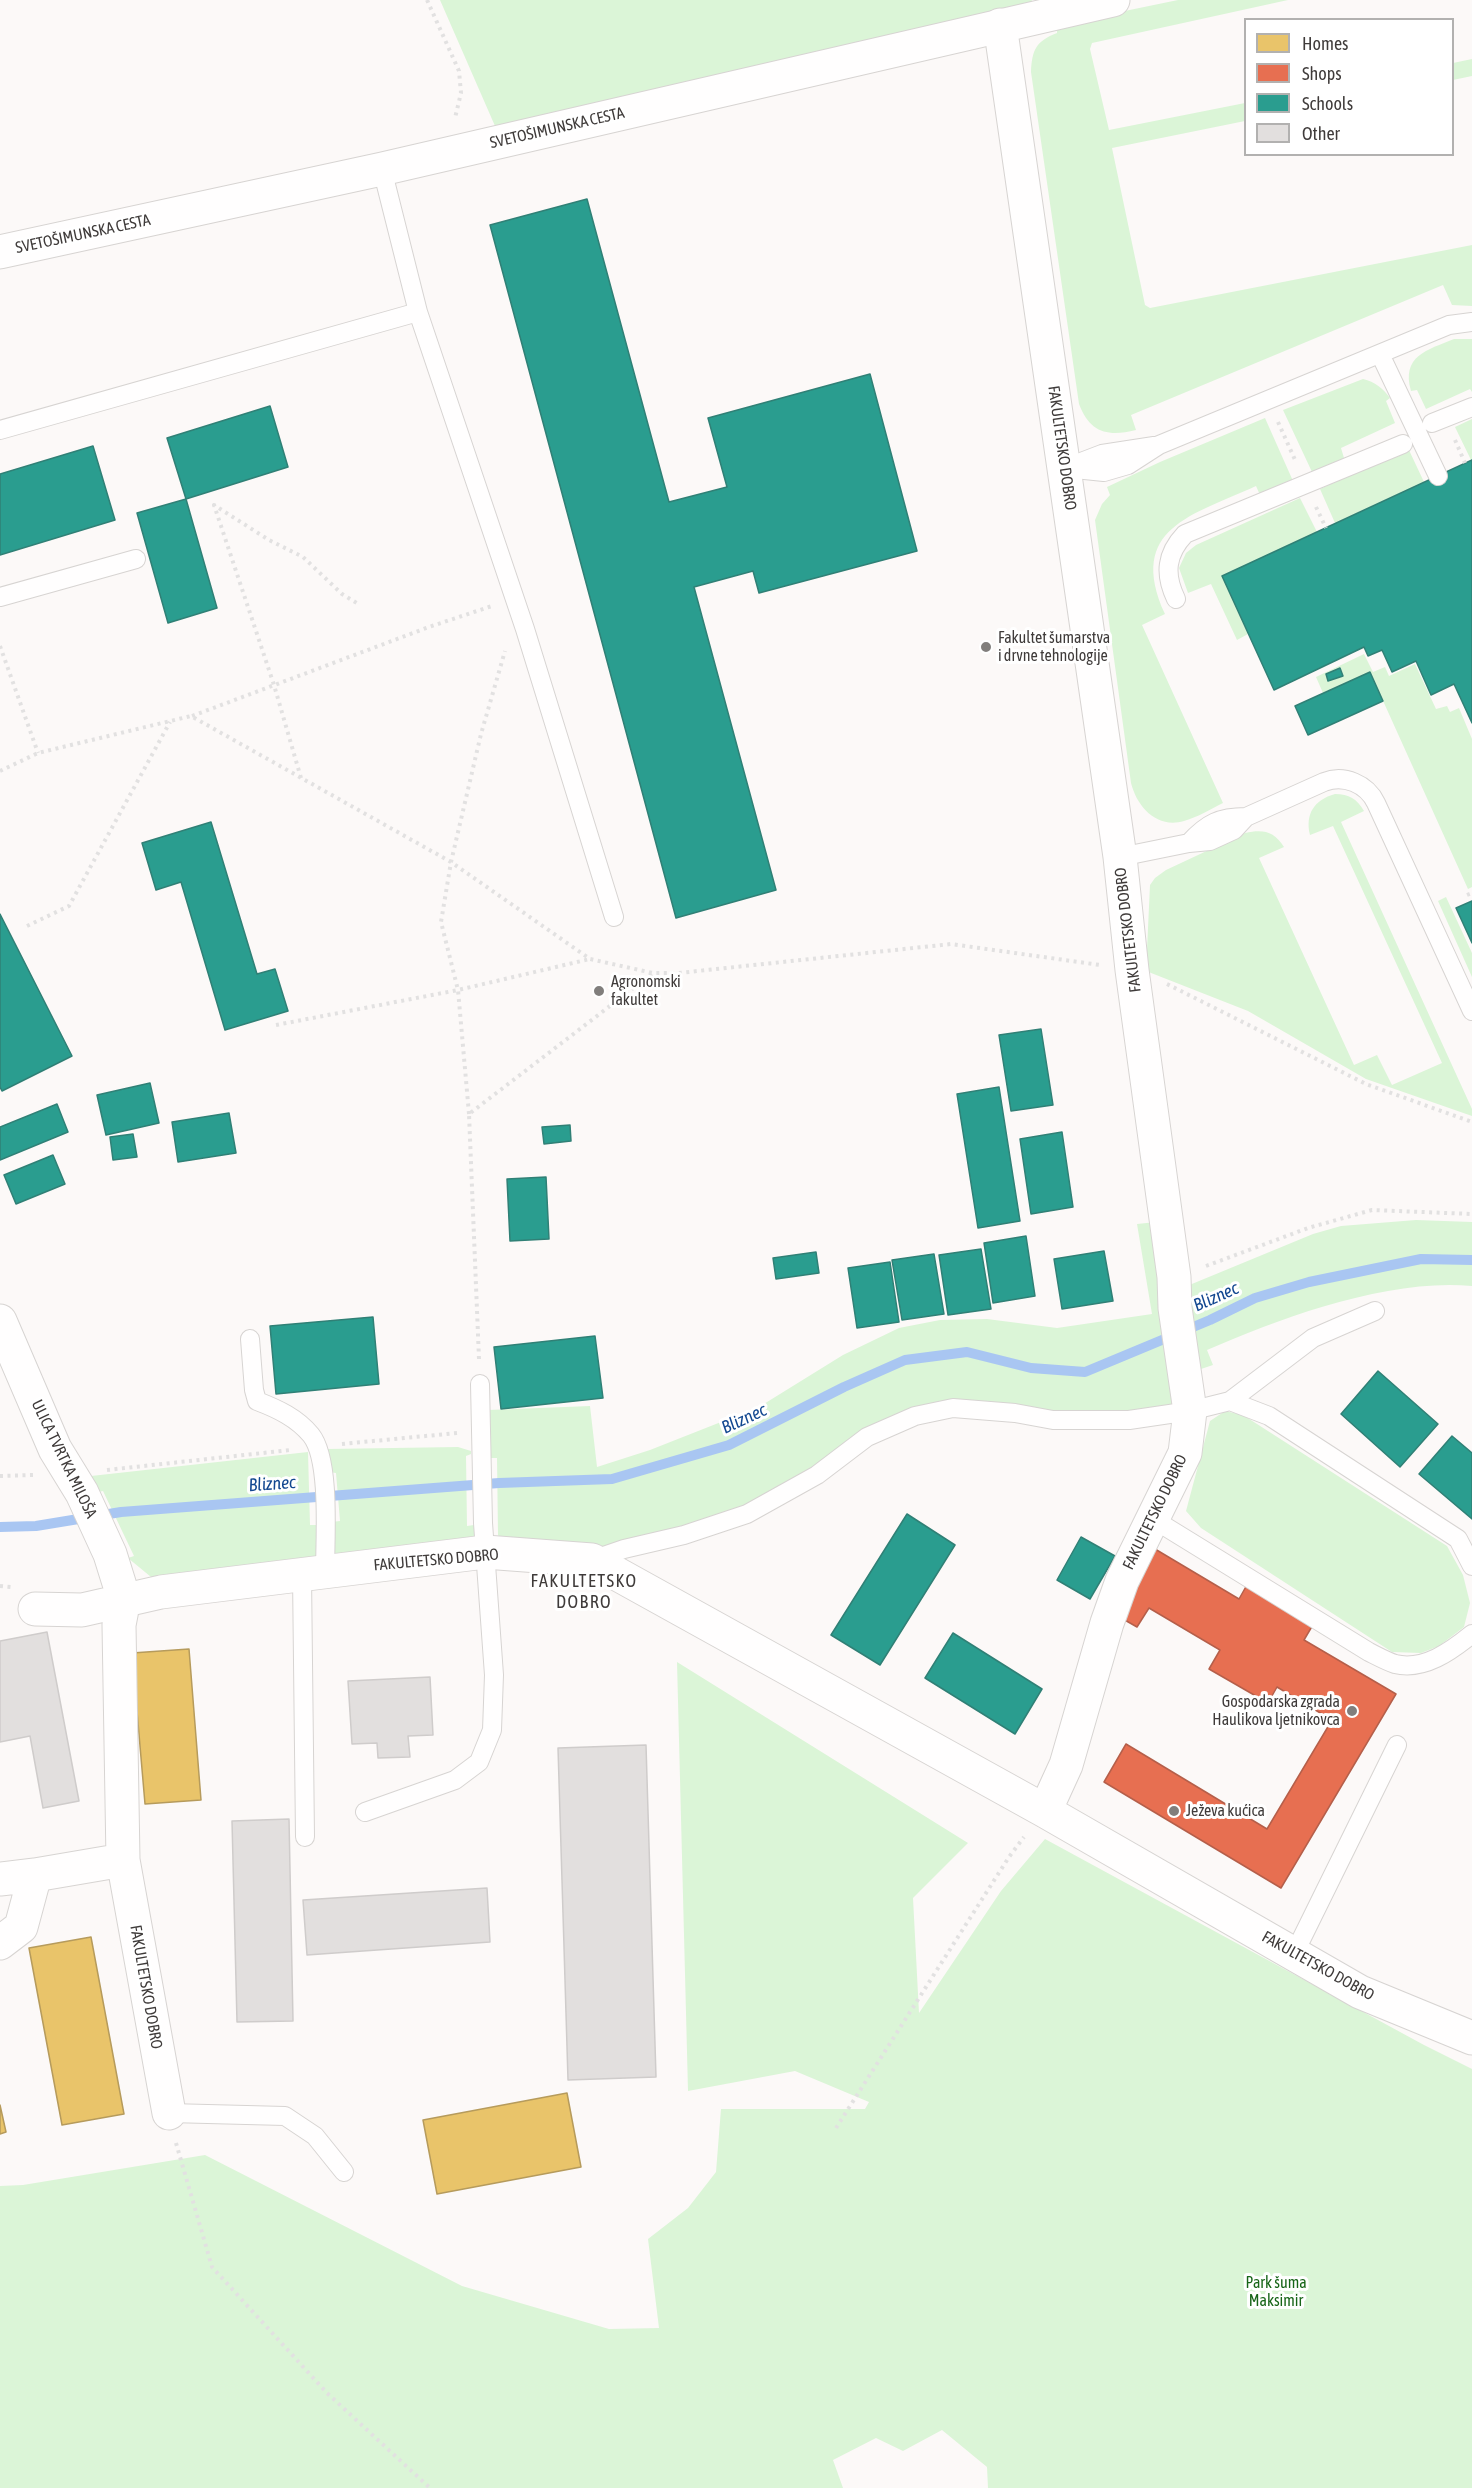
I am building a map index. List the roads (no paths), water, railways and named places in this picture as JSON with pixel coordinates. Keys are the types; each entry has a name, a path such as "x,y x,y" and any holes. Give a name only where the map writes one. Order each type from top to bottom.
{"street":[{"name":"SVETOŠIMUNSKA CESTA","path":"0,252 382,169 1113,0"},
{"name":"FAKULTETSKO DOBRO","path":"1000,25 1120,857 1132,970 1190,1411 1185,1452 1122,1581 1107,1623 1066,1765 1045,1811"},
{"name":"ULICA TVRTKA MILOŠA","path":"0,1321 55,1449 76,1484 110,1554 124,1599"},
{"name":"FAKULTETSKO DOBRO","path":"34,1609 82,1610 161,1592 313,1573 484,1538 592,1560 1045,1811 1360,1992 1472,2038"},
{"name":"FAKULTETSKO DOBRO","path":"124,1599 119,1626 123,1860 169,2113"},
{"path":"0,1879 123,1860"},
{"path":"0,1943 21,1927 35,1875"}],"lane":[{"path":"382,169 418,312 515,598 614,917"},
{"path":"0,430 418,312"},
{"path":"1065,468 1104,472 1128,465 1159,445 1449,325 1472,322"},
{"path":"1380,354 1438,476"},
{"path":"1432,423 1472,407"},
{"path":"1176,599 1168,575 1170,554 1185,534 1403,444"},
{"path":"0,597 136,559"},
{"path":"1120,857 1210,841 1234,830 1246,817 1333,778 1354,782 1367,790 1376,803 1472,1011"},
{"path":"592,1560 747,1515 817,1475 867,1437 915,1416 953,1408 1015,1413 1053,1420 1129,1420 1190,1411 1230,1401 1313,1338 1375,1311"},
{"path":"250,1339 254,1390 258,1401 285,1412 312,1436 324,1474 326,1521 313,1573 304,1838"},
{"path":"365,1812 455,1780 479,1762 492,1730 494,1675 484,1538 480,1384"},
{"path":"1230,1401 1269,1416 1458,1539 1472,1566"},
{"path":"1153,1519 1369,1652 1396,1664 1424,1663 1451,1651 1472,1634"},
{"path":"1294,1954 1397,1745"},
{"path":"169,2113 285,2116 315,2136 344,2172"}],"waterway":[{"name":"Bliznec","path":"0,1527 36,1526 121,1512 499,1483 612,1479 729,1445 844,1387 905,1360 967,1352 1031,1368 1085,1372 1210,1320 1255,1298 1309,1282 1421,1259 1472,1260"}],"place":[{"name":"Fakultet šumarstva i drvne tehnologije","path":"986,647"},
{"name":"Agronomski fakultet","path":"599,991"},
{"name":"Gospodarska zgrada Haulikova ljetnikovca","path":"1352,1711"},
{"name":"Ježeva kućica","path":"1174,1811"}],"district":[{"name":"FAKULTETSKO DOBRO","path":"584,1591"}],"park label":[{"name":"Park šuma Maksimir","path":"1276,2292"}]}
